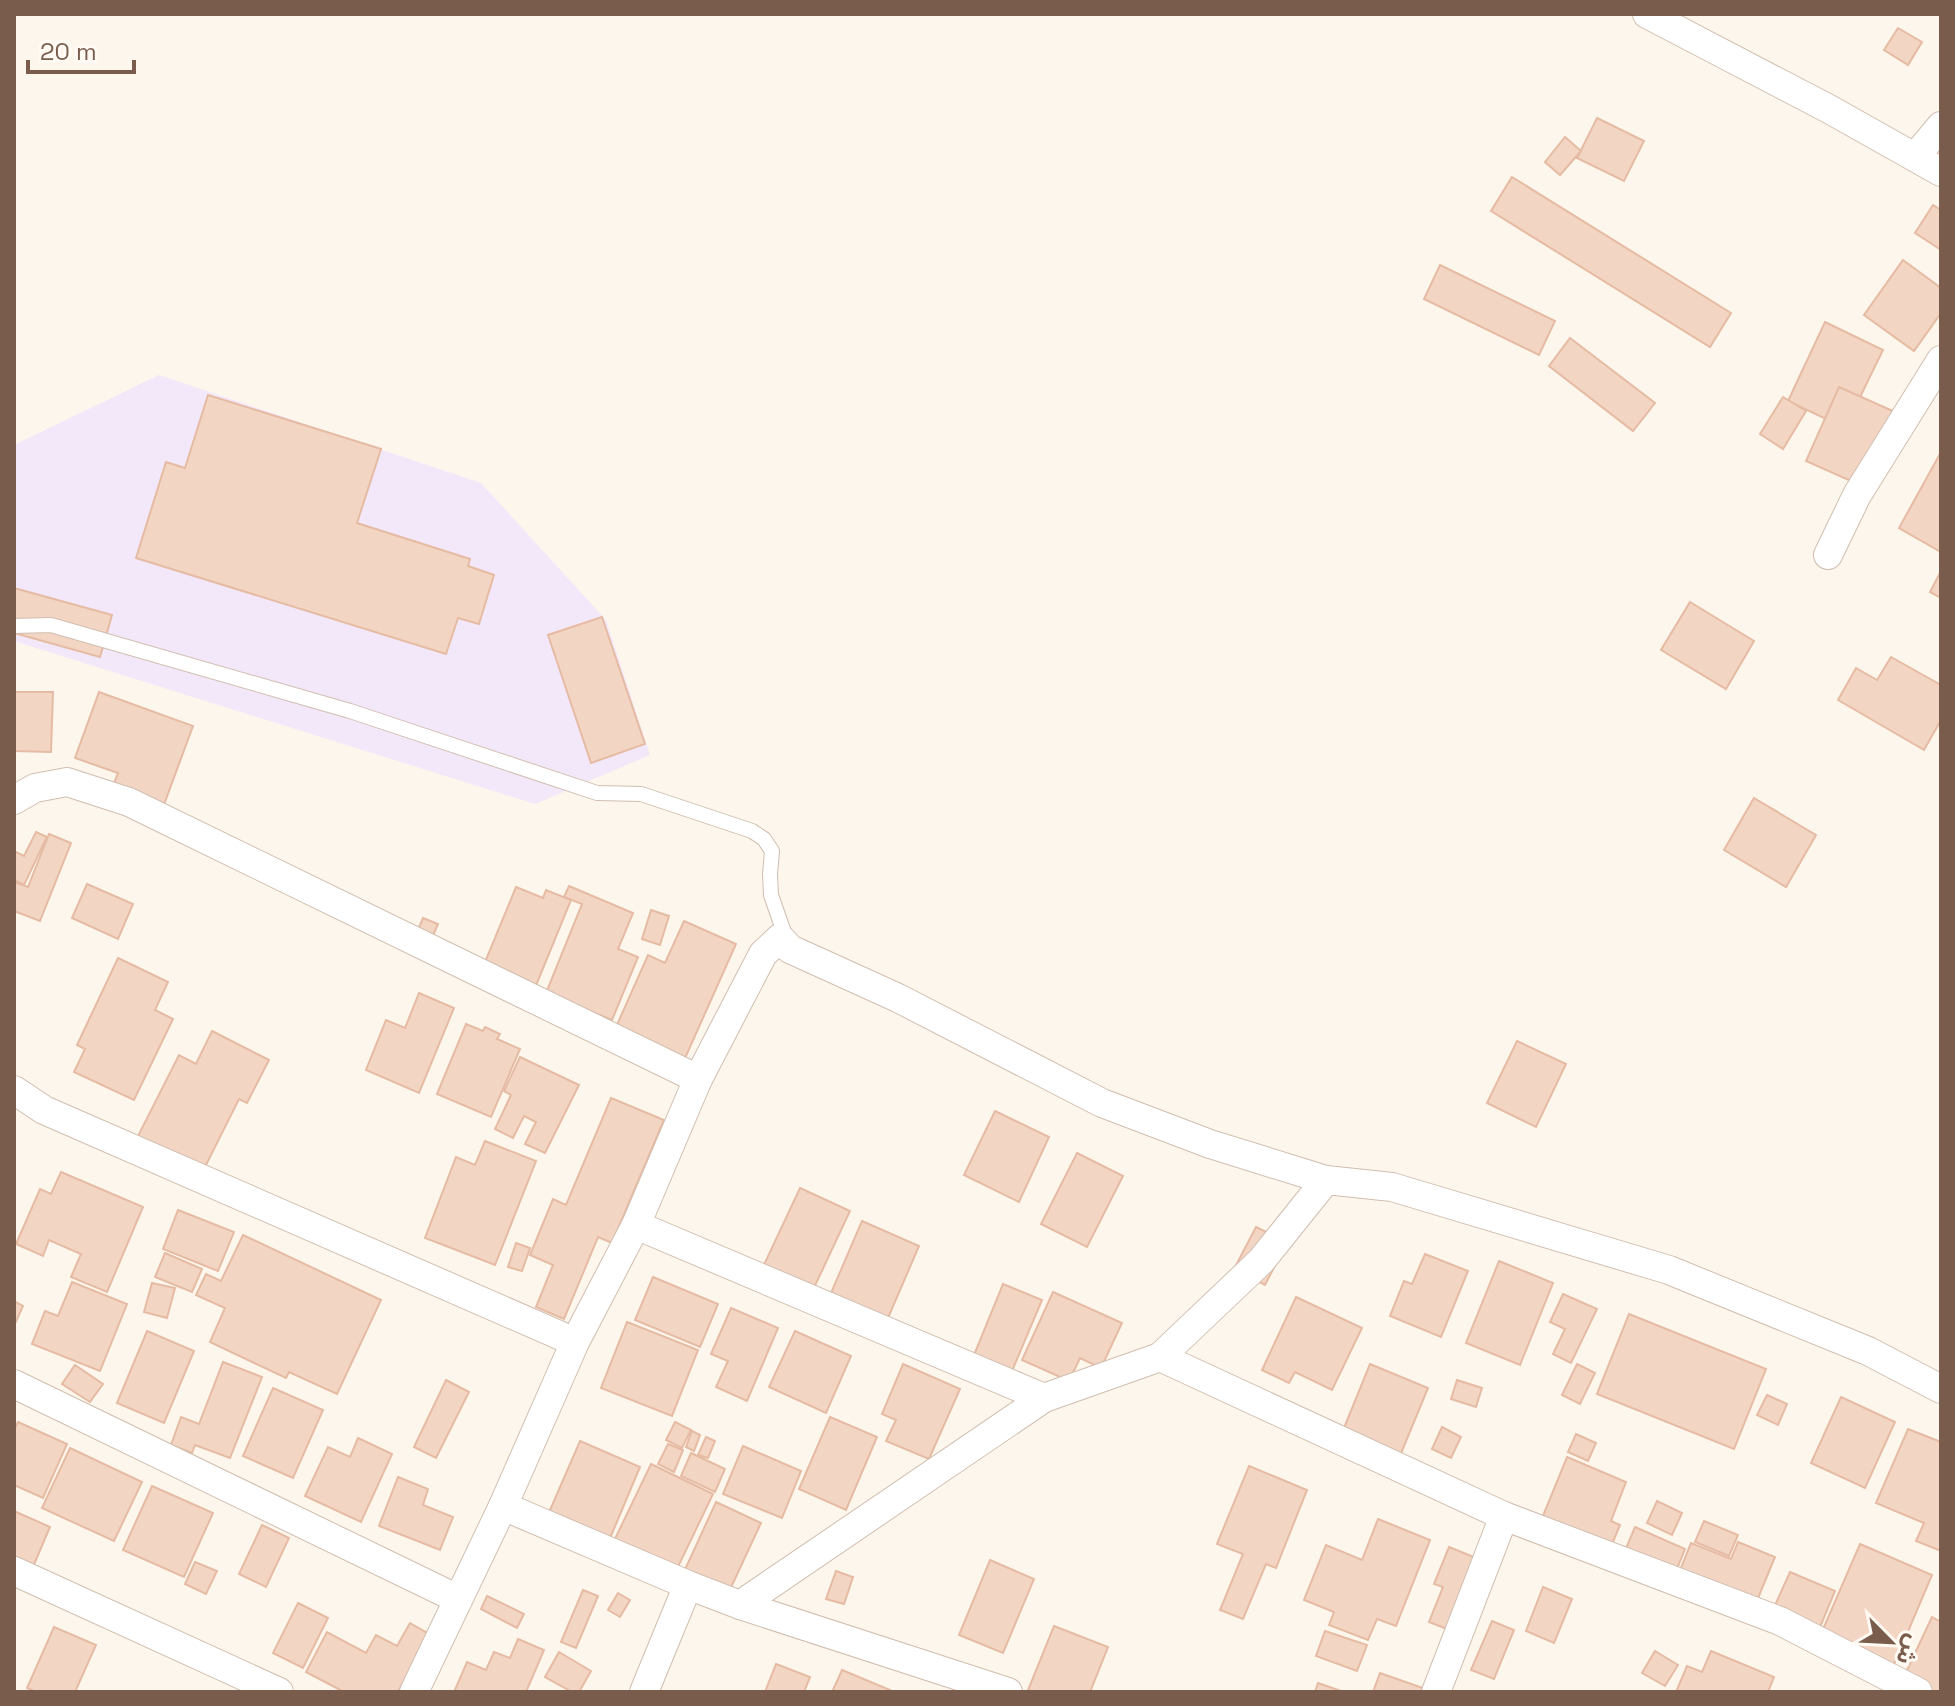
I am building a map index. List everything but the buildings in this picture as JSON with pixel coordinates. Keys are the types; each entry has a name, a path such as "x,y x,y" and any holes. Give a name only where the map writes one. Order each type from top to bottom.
{"street":[{"path":"1647,14 1829,109 1941,172"},
{"path":"1915,157 1941,126"},
{"path":"1828,555 1857,495 1941,360"},
{"path":"14,800 35,788 67,782 129,802 698,1079"},
{"path":"414,1692 503,1506 575,1342 636,1225 698,1079 763,954 780,938 790,949 898,998 1102,1103 1210,1144 1326,1180 1392,1187 1669,1270 1868,1351 1941,1389"},
{"path":"14,1090 44,1110 575,1342"},
{"path":"740,1605 1044,1398 1160,1357 1261,1261 1326,1180"},
{"path":"636,1225 1044,1398"},
{"path":"1160,1357 1504,1516 1780,1621 1918,1692"},
{"path":"14,1384 458,1599"},
{"path":"503,1506 740,1605 1008,1692"},
{"path":"1436,1692 1504,1516"},
{"path":"14,1571 279,1692"},
{"path":"644,1692 688,1585"}],"lane":[{"path":"14,626 51,625 350,711 597,793 641,794 752,831 764,839 772,851 771,895 790,949"}],"shaded area":[{"path":"159,375 481,483 606,620 650,755 535,804 14,641 14,445"}]}
